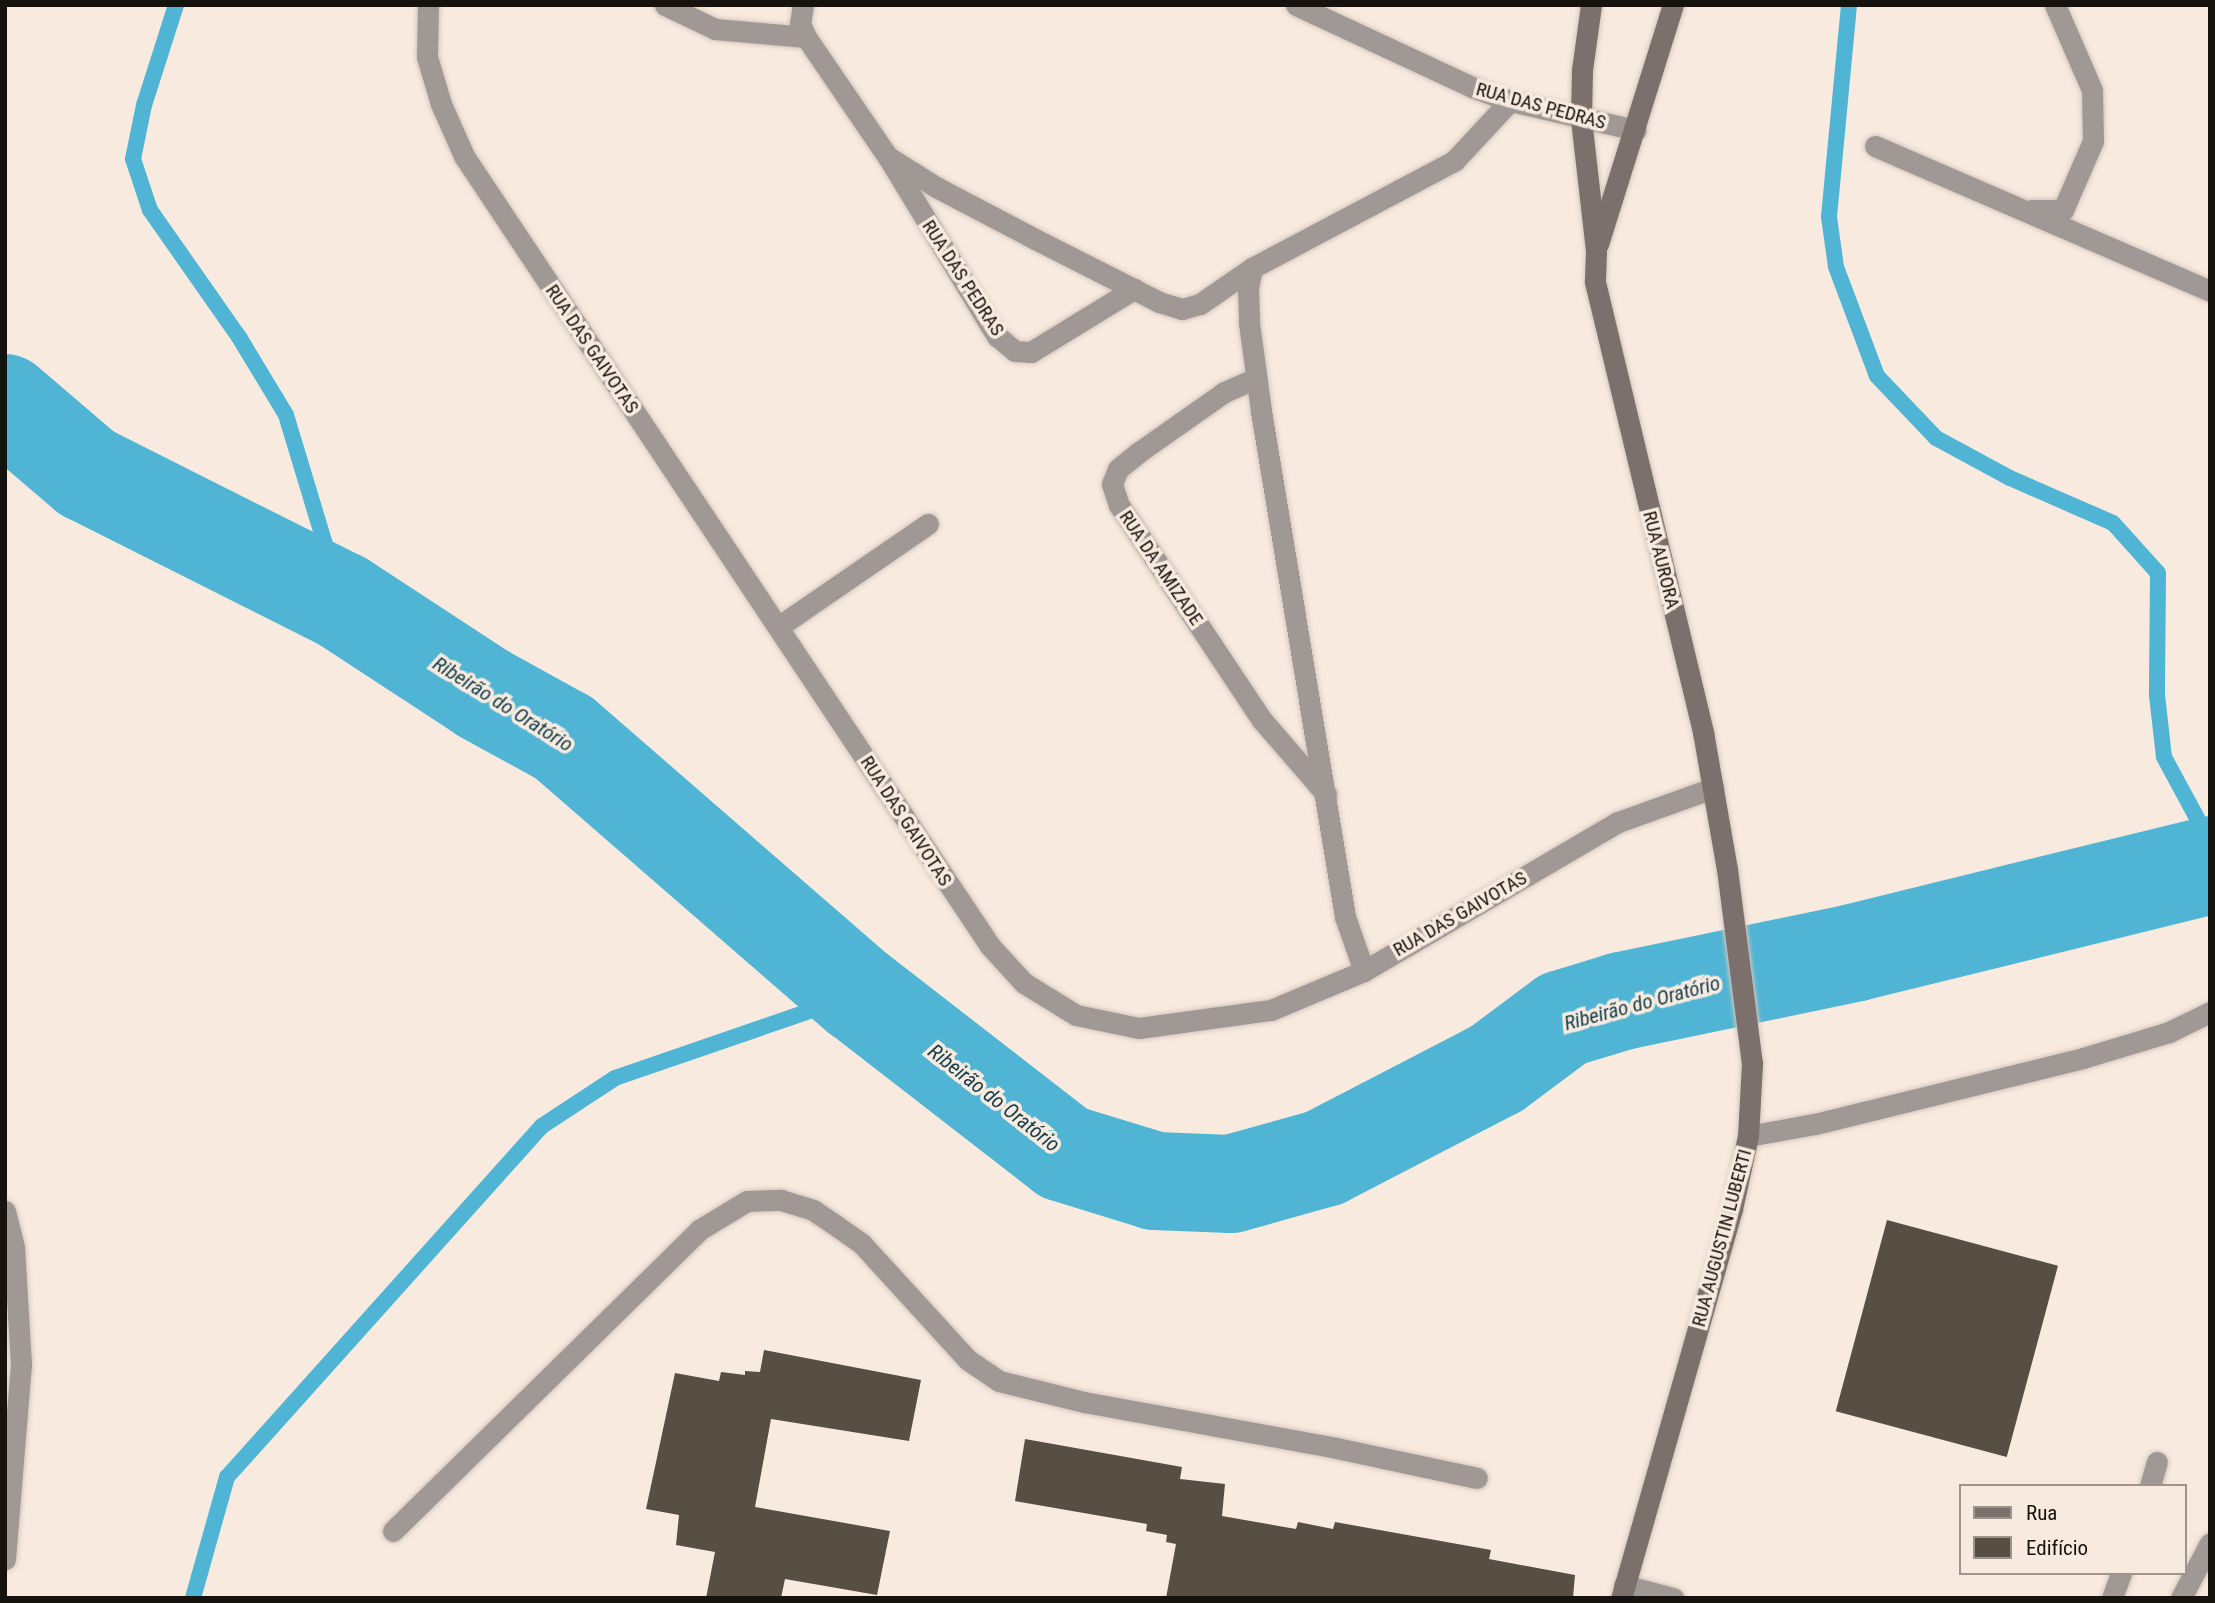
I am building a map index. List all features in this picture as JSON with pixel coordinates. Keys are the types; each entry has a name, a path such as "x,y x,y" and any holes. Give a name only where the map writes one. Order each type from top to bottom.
{"street":[{"name":"RUA DAS GAIVOTAS","path":"428,5 427,57 441,104 464,156 990,946 1024,983 1076,1015 1139,1028 1271,1010 1364,971 1618,822 1713,788"},
{"path":"666,5 715,29 806,37"},
{"name":"RUA DAS PEDRAS","path":"803,5 800,24 806,37 888,157 997,336 1015,351 1031,352 1134,289"},
{"name":"RUA DAS PEDRAS","path":"1296,5 1474,88 1510,101 1636,130"},
{"name":"RUA AURORA","path":"1591,5 1582,70 1581,118 1596,251 1595,282 1602,321 1703,732 1727,869"},
{"name":"RUA AURORA","path":"1596,251 1636,130 1656,50 1673,5"},
{"path":"2022,210 2063,210 2093,141 2092,90 2055,5"},
{"path":"1364,971 1345,917 1256,378 1248,289 1252,268 1454,161 1510,101"},
{"path":"1875,146 2210,291"},
{"name":"RUA DAS PEDRAS","path":"888,157 936,187 1159,302 1182,309 1200,304 1252,268"},
{"name":"RUA DA AMIZADE","path":"1256,378 1223,393 1139,452 1118,469 1112,484 1119,505 1262,720 1326,794"},
{"path":"778,627 928,524"},
{"name":"RUA AUGUSTIN LUBERTI","path":"1622,1591 1732,1209 1748,1136 1752,1063 1727,869"},
{"path":"1748,1136 1815,1124 2082,1058 2169,1032 2210,1012"},
{"path":"393,1531 699,1230 747,1201 780,1200 813,1210 862,1244 968,1360 999,1381 1084,1402 1336,1448 1477,1478"},
{"path":"5,1211 15,1247 21,1364 5,1559"},
{"path":"2151,1484 2157,1462"},
{"path":"2181,1598 2210,1543"},
{"path":"2112,1598 2120,1575"},
{"path":"1622,1591 1673,1598"}],"building":[{"path":"1887,1220 2058,1266 2007,1457 1836,1411"},
{"path":"764,1350 921,1380 909,1441 771,1419 755,1507 890,1531 877,1595 785,1579 781,1598 706,1598 715,1552 676,1545 679,1515 646,1509 675,1373 719,1381 721,1372 745,1375 745,1371 760,1372"},
{"path":"1025,1439 1182,1467 1180,1479 1225,1484 1222,1516 1296,1529 1298,1522 1333,1529 1335,1522 1491,1550 1489,1559 1575,1575 1573,1598 1166,1598 1176,1544 1166,1542 1167,1535 1146,1531 1147,1524 1015,1501"}],"waterway":[{"path":"176,5 144,105 133,159 150,210 239,337 286,415 342,601"},
{"path":"1849,5 1829,217 1836,267 1877,376 1936,438 2010,478 2113,523 2158,573 2157,695 2164,757 2210,842"},
{"name":"Ribeirão do Oratório","path":"5,403 87,473 342,601 484,694 564,738 859,994 1064,1153 1155,1181 1231,1184 1324,1158 1496,1069 1563,1019 1622,1001 1853,953 2210,865"},
{"path":"193,1598 227,1477 542,1126 615,1078 859,994"}]}
